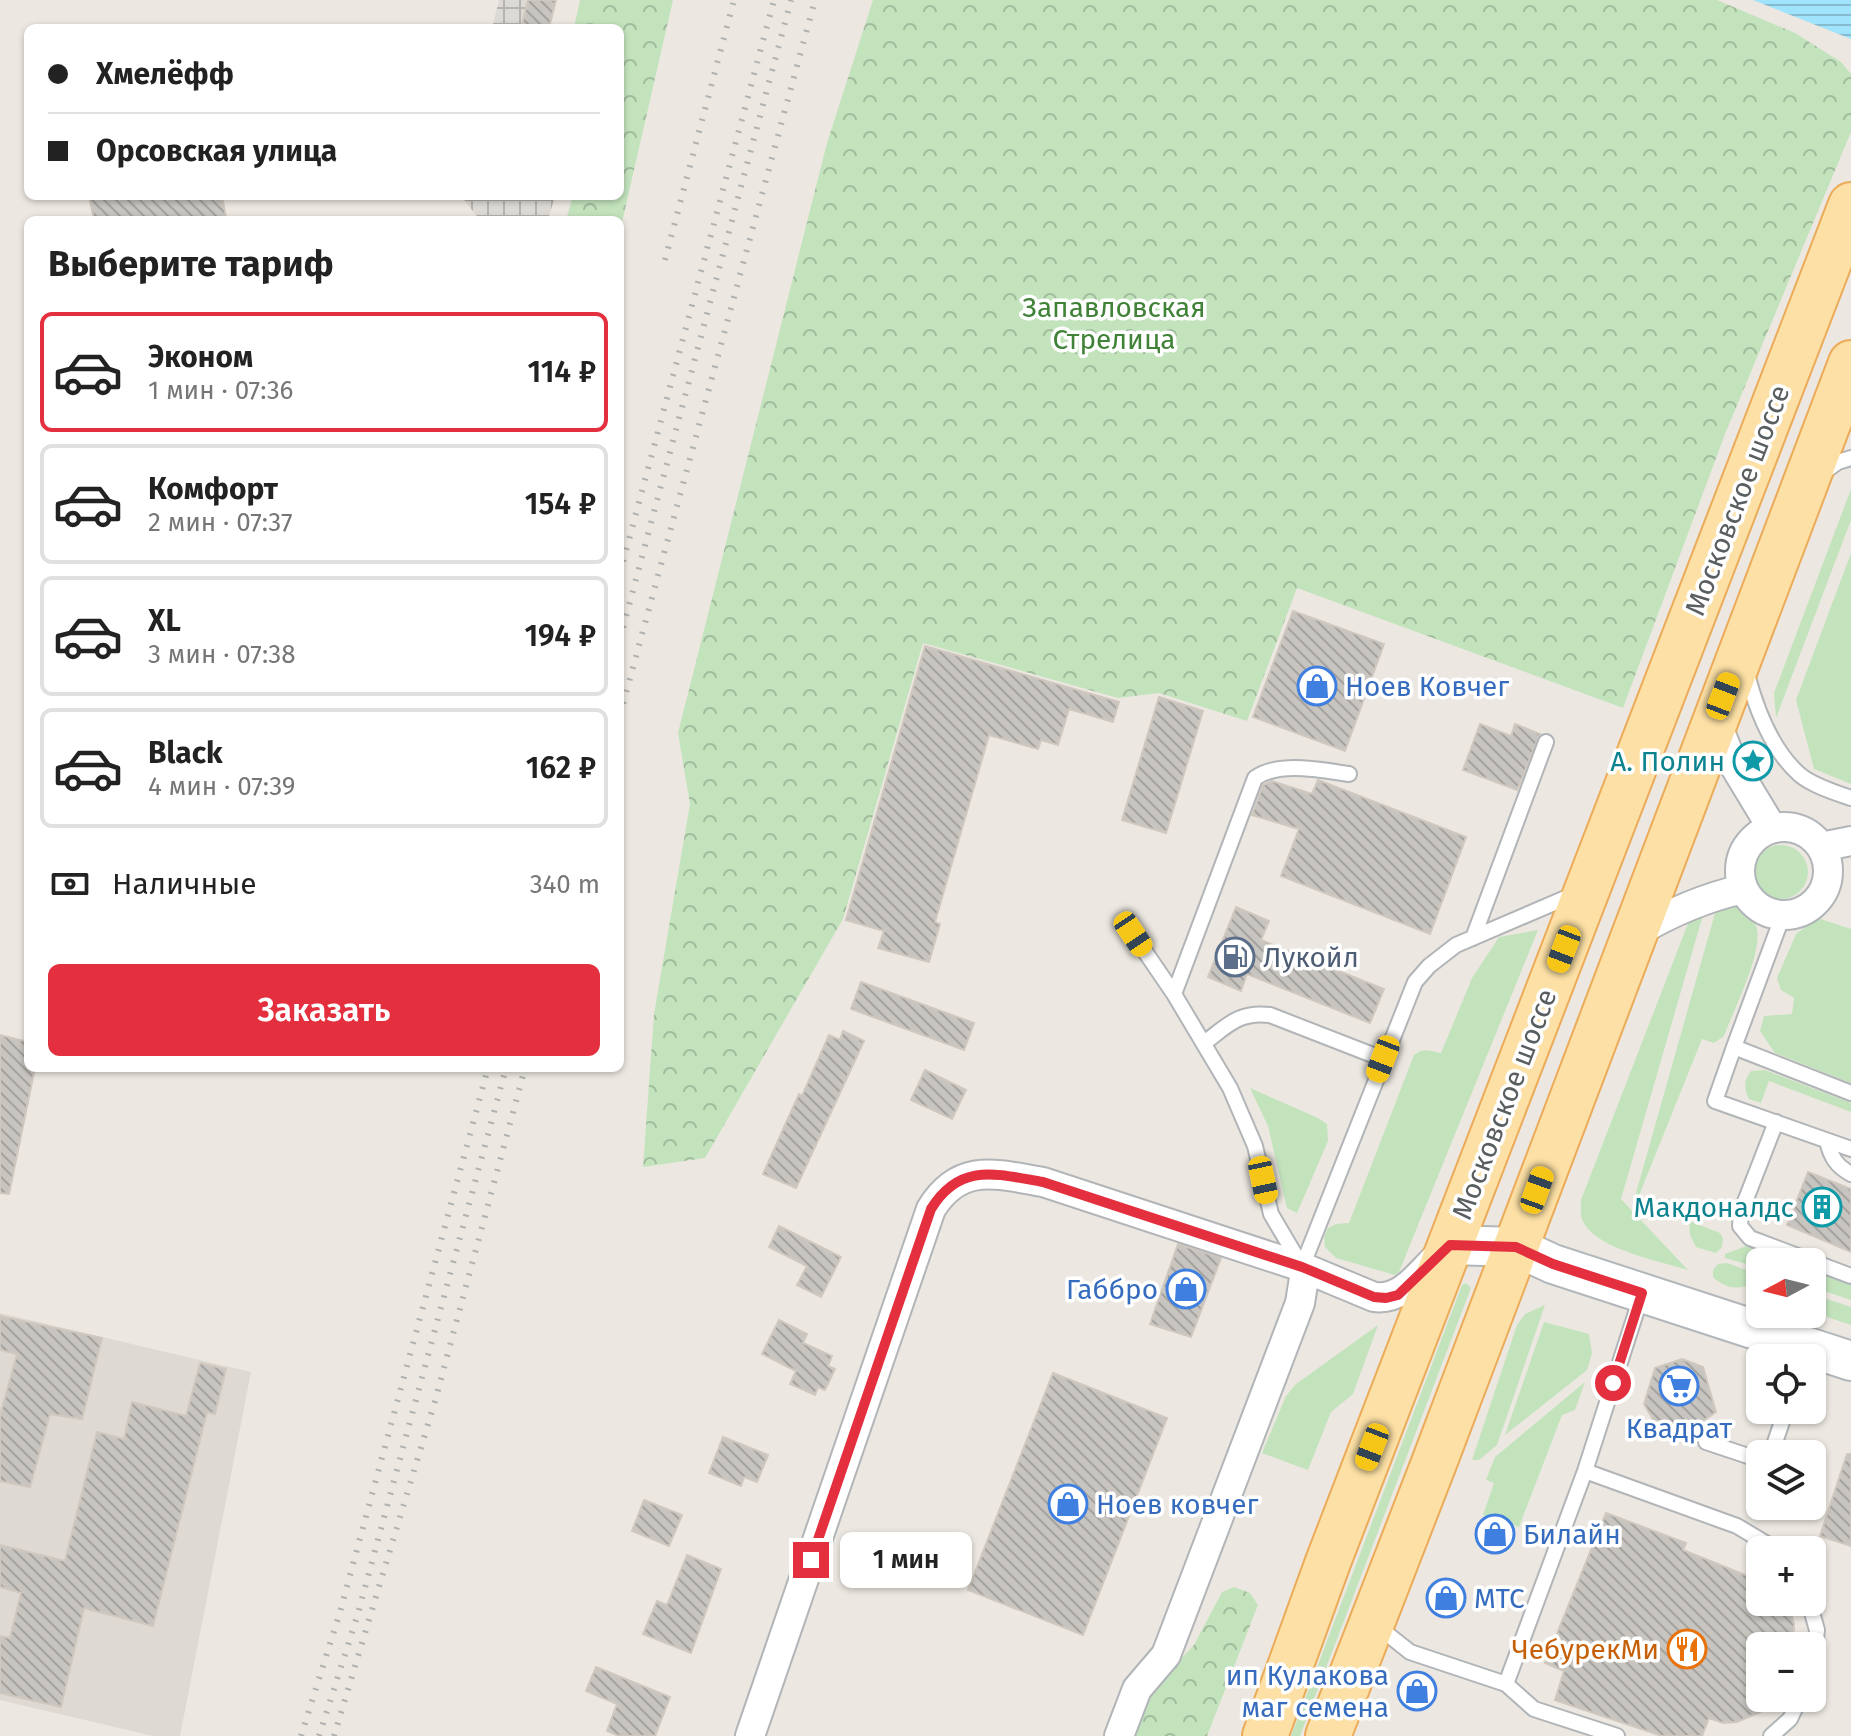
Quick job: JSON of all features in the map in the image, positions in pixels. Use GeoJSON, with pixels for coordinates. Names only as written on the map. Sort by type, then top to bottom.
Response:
{"type":"FeatureCollection","features":[{"type":"Feature","properties":{"kind":"main road","name":"Московское шоссе"},"geometry":{"type":"LineString","coordinates":[[1265,1736],[1328,1562],[1851,205]]}},
{"type":"Feature","properties":{"kind":"main road","name":"Московское шоссе"},"geometry":{"type":"LineString","coordinates":[[1328,1736],[1740,651],[1849,375]]}},
{"type":"Feature","properties":{"kind":"street"},"geometry":{"type":"LineString","coordinates":[[1715,719],[1732,762],[1772,828]]}},
{"type":"Feature","properties":{"kind":"street"},"geometry":{"type":"LineString","coordinates":[[1786,827],[1812,837],[1821,847],[1827,860],[1828,874],[1818,899],[1796,913],[1783,915],[1759,908],[1743,889],[1740,877],[1744,852],[1760,833],[1786,827]]}},
{"type":"Feature","properties":{"kind":"street"},"geometry":{"type":"LineString","coordinates":[[1821,847],[1851,841]]}},
{"type":"Feature","properties":{"kind":"street"},"geometry":{"type":"LineString","coordinates":[[1633,934],[1674,911],[1715,895],[1743,889]]}},
{"type":"Feature","properties":{"kind":"street"},"geometry":{"type":"LineString","coordinates":[[750,1736],[931,1209],[943,1190],[957,1180],[975,1175],[1004,1175],[1043,1182],[1302,1267],[1374,1297],[1398,1295],[1450,1245],[1516,1247],[1553,1264],[1642,1293],[1780,1331],[1851,1361]]}},
{"type":"Feature","properties":{"kind":"street"},"geometry":{"type":"LineString","coordinates":[[1119,1736],[1137,1689],[1166,1655],[1300,1303],[1304,1278],[1302,1267]]}},
{"type":"Feature","properties":{"kind":"lane"},"geometry":{"type":"LineString","coordinates":[[1804,485],[1838,462],[1851,458]]}},
{"type":"Feature","properties":{"kind":"lane"},"geometry":{"type":"LineString","coordinates":[[1740,651],[1753,696],[1781,751],[1800,775],[1851,798]]}},
{"type":"Feature","properties":{"kind":"lane"},"geometry":{"type":"LineString","coordinates":[[1473,938],[1546,742]]}},
{"type":"Feature","properties":{"kind":"lane"},"geometry":{"type":"LineString","coordinates":[[1174,994],[1255,778],[1263,773],[1302,769],[1349,774]]}},
{"type":"Feature","properties":{"kind":"lane"},"geometry":{"type":"LineString","coordinates":[[1302,1267],[1415,982],[1444,953],[1587,890]]}},
{"type":"Feature","properties":{"kind":"lane"},"geometry":{"type":"LineString","coordinates":[[1783,915],[1715,1101],[1851,1149]]}},
{"type":"Feature","properties":{"kind":"lane"},"geometry":{"type":"LineString","coordinates":[[1133,934],[1174,994],[1230,1088],[1252,1136],[1275,1223],[1302,1267]]}},
{"type":"Feature","properties":{"kind":"lane"},"geometry":{"type":"LineString","coordinates":[[1204,1043],[1237,1019],[1252,1013],[1270,1015],[1383,1059]]}},
{"type":"Feature","properties":{"kind":"lane"},"geometry":{"type":"LineString","coordinates":[[1734,1047],[1851,1093]]}},
{"type":"Feature","properties":{"kind":"lane"},"geometry":{"type":"LineString","coordinates":[[1764,1248],[1740,1226],[1741,1212],[1776,1122]]}},
{"type":"Feature","properties":{"kind":"lane"},"geometry":{"type":"LineString","coordinates":[[1827,1141],[1831,1157],[1841,1169],[1851,1174]]}},
{"type":"Feature","properties":{"kind":"lane"},"geometry":{"type":"LineString","coordinates":[[1826,1266],[1848,1273]]}},
{"type":"Feature","properties":{"kind":"lane"},"geometry":{"type":"LineString","coordinates":[[1506,1684],[1585,1471],[1642,1293]]}},
{"type":"Feature","properties":{"kind":"lane"},"geometry":{"type":"LineString","coordinates":[[1706,1442],[1746,1455]]}},
{"type":"Feature","properties":{"kind":"lane"},"geometry":{"type":"LineString","coordinates":[[1585,1471],[1737,1526],[1754,1536]]}},
{"type":"Feature","properties":{"kind":"lane"},"geometry":{"type":"LineString","coordinates":[[1373,1622],[1410,1652],[1506,1684],[1534,1709],[1617,1736]]}},
{"type":"Feature","properties":{"kind":"lane"},"geometry":{"type":"LineString","coordinates":[[1771,1736],[1793,1712]]}},
{"type":"Feature","properties":{"kind":"shaded area"},"geometry":{"type":"Polygon","coordinates":[[[499,0],[556,0],[550,24],[493,24],[499,0]]]}},
{"type":"Feature","properties":{"kind":"shaded area"},"geometry":{"type":"Polygon","coordinates":[[[464,200],[554,200],[549,216],[477,216],[464,200]]]}},
{"type":"Feature","properties":{"kind":"shaded area"},"geometry":{"type":"Polygon","coordinates":[[[0,1313],[251,1372],[180,1736],[153,1736],[0,1700],[0,1313]]]}},
{"type":"Feature","properties":{"kind":"green space"},"geometry":{"type":"Polygon","coordinates":[[[580,0],[673,0],[623,216],[567,216],[572,200],[624,200],[624,24],[575,24],[580,0]]]}},
{"type":"Feature","properties":{"kind":"green space","name":"Запавловская Стрелица"},"geometry":{"type":"Polygon","coordinates":[[[873,0],[1717,0],[1795,33],[1841,62],[1851,74],[1851,132],[1725,434],[1623,708],[1297,588],[1247,721],[1159,693],[1118,698],[923,643],[843,919],[705,1158],[643,1167],[654,1014],[690,804],[678,733],[827,143],[873,0]]]}},
{"type":"Feature","properties":{"kind":"green space"},"geometry":{"type":"Polygon","coordinates":[[[1851,489],[1851,520],[1776,718],[1774,693],[1851,489]]]}},
{"type":"Feature","properties":{"kind":"green space"},"geometry":{"type":"Polygon","coordinates":[[[1851,553],[1851,784],[1814,769],[1796,700],[1851,553]]]}},
{"type":"Feature","properties":{"kind":"green space"},"geometry":{"type":"Polygon","coordinates":[[[1781,845],[1792,847],[1800,853],[1806,861],[1806,883],[1800,891],[1792,897],[1781,899],[1770,897],[1762,891],[1756,883],[1754,872],[1756,861],[1762,853],[1770,847],[1781,845]]]}},
{"type":"Feature","properties":{"kind":"green space"},"geometry":{"type":"Polygon","coordinates":[[[1727,902],[1744,911],[1756,926],[1758,936],[1752,964],[1724,1036],[1714,1043],[1702,1039],[1638,1198],[1636,1193],[1717,906],[1727,902]]]}},
{"type":"Feature","properties":{"kind":"green space"},"geometry":{"type":"Polygon","coordinates":[[[1705,908],[1621,1199],[1688,1270],[1629,1252],[1599,1238],[1582,1219],[1581,1200],[1687,926],[1696,913],[1705,908]]]}},
{"type":"Feature","properties":{"kind":"green space"},"geometry":{"type":"Polygon","coordinates":[[[1817,918],[1851,929],[1851,1083],[1775,1053],[1760,1031],[1764,1016],[1792,1014],[1794,998],[1781,990],[1777,978],[1796,934],[1817,918]]]}},
{"type":"Feature","properties":{"kind":"green space"},"geometry":{"type":"Polygon","coordinates":[[[1538,930],[1399,1272],[1395,1275],[1336,1258],[1325,1247],[1324,1237],[1328,1228],[1349,1223],[1414,1055],[1424,1050],[1441,1053],[1472,978],[1499,937],[1538,930]]]}},
{"type":"Feature","properties":{"kind":"green space"},"geometry":{"type":"Polygon","coordinates":[[[1765,1070],[1851,1103],[1851,1112],[1769,1081],[1761,1103],[1749,1099],[1745,1085],[1748,1075],[1751,1071],[1765,1070]]]}},
{"type":"Feature","properties":{"kind":"green space"},"geometry":{"type":"Polygon","coordinates":[[[1250,1088],[1327,1124],[1328,1141],[1297,1213],[1287,1208],[1268,1126],[1250,1088]]]}},
{"type":"Feature","properties":{"kind":"green space"},"geometry":{"type":"Polygon","coordinates":[[[1689,1221],[1720,1233],[1722,1247],[1716,1253],[1696,1247],[1690,1235],[1689,1221]]]}},
{"type":"Feature","properties":{"kind":"green space"},"geometry":{"type":"Polygon","coordinates":[[[1749,1245],[1757,1248],[1746,1248],[1746,1264],[1725,1258],[1725,1254],[1749,1245]]]}},
{"type":"Feature","properties":{"kind":"green space"},"geometry":{"type":"Polygon","coordinates":[[[1727,1263],[1746,1270],[1746,1286],[1728,1286],[1718,1281],[1713,1277],[1713,1270],[1718,1264],[1727,1263]]]}},
{"type":"Feature","properties":{"kind":"green space"},"geometry":{"type":"Polygon","coordinates":[[[1826,1272],[1851,1282],[1851,1300],[1826,1292],[1826,1272]]]}},
{"type":"Feature","properties":{"kind":"green space"},"geometry":{"type":"Polygon","coordinates":[[[1466,1283],[1471,1288],[1300,1736],[1291,1736],[1462,1285],[1466,1283]]]}},
{"type":"Feature","properties":{"kind":"green space"},"geometry":{"type":"Polygon","coordinates":[[[1826,1299],[1851,1307],[1851,1325],[1826,1317],[1826,1299]]]}},
{"type":"Feature","properties":{"kind":"green space"},"geometry":{"type":"Polygon","coordinates":[[[1545,1305],[1497,1445],[1479,1460],[1472,1460],[1517,1325],[1525,1314],[1545,1305]]]}},
{"type":"Feature","properties":{"kind":"green space"},"geometry":{"type":"Polygon","coordinates":[[[1544,1322],[1589,1334],[1592,1353],[1587,1370],[1505,1435],[1544,1322]]]}},
{"type":"Feature","properties":{"kind":"green space"},"geometry":{"type":"Polygon","coordinates":[[[1378,1325],[1353,1394],[1331,1412],[1308,1470],[1262,1453],[1286,1396],[1296,1384],[1378,1325]]]}},
{"type":"Feature","properties":{"kind":"green space"},"geometry":{"type":"Polygon","coordinates":[[[1585,1382],[1575,1410],[1562,1415],[1519,1527],[1483,1515],[1494,1483],[1486,1480],[1495,1457],[1585,1382]]]}},
{"type":"Feature","properties":{"kind":"green space"},"geometry":{"type":"Polygon","coordinates":[[[1234,1587],[1250,1593],[1258,1605],[1207,1736],[1127,1736],[1140,1702],[1194,1645],[1222,1592],[1234,1587]]]}},
{"type":"Feature","properties":{"kind":"water"},"geometry":{"type":"Polygon","coordinates":[[[1753,0],[1851,0],[1851,39],[1753,0]]]}},
{"type":"Feature","properties":{"kind":"building"},"geometry":{"type":"Polygon","coordinates":[[[528,0],[556,0],[550,24],[522,24],[528,0]]]}},
{"type":"Feature","properties":{"kind":"building"},"geometry":{"type":"Polygon","coordinates":[[[90,200],[223,200],[226,216],[93,216],[90,200]]]}},
{"type":"Feature","properties":{"kind":"building","name":"Ноев Ковчег"},"geometry":{"type":"Polygon","coordinates":[[[1293,611],[1384,644],[1345,751],[1253,717],[1293,611]]]}},
{"type":"Feature","properties":{"kind":"building"},"geometry":{"type":"Polygon","coordinates":[[[925,646],[1119,702],[1113,722],[1069,709],[1058,745],[1041,740],[1038,749],[989,735],[935,922],[940,924],[929,962],[878,948],[884,931],[846,920],[925,646]]]}},
{"type":"Feature","properties":{"kind":"building"},"geometry":{"type":"Polygon","coordinates":[[[1159,697],[1203,711],[1166,833],[1122,820],[1159,697]]]}},
{"type":"Feature","properties":{"kind":"building"},"geometry":{"type":"Polygon","coordinates":[[[1480,724],[1511,736],[1515,724],[1540,734],[1517,790],[1463,770],[1480,724]]]}},
{"type":"Feature","properties":{"kind":"building"},"geometry":{"type":"Polygon","coordinates":[[[1318,780],[1466,837],[1430,934],[1281,876],[1299,829],[1252,815],[1263,785],[1272,781],[1312,794],[1318,780]]]}},
{"type":"Feature","properties":{"kind":"building"},"geometry":{"type":"Polygon","coordinates":[[[1236,907],[1269,921],[1261,940],[1384,989],[1370,1023],[1247,974],[1241,991],[1208,977],[1236,907]]]}},
{"type":"Feature","properties":{"kind":"building"},"geometry":{"type":"Polygon","coordinates":[[[861,982],[974,1023],[964,1050],[851,1009],[861,982]]]}},
{"type":"Feature","properties":{"kind":"building"},"geometry":{"type":"Polygon","coordinates":[[[843,1031],[864,1041],[796,1188],[763,1174],[829,1035],[840,1040],[843,1031]]]}},
{"type":"Feature","properties":{"kind":"building"},"geometry":{"type":"Polygon","coordinates":[[[0,1035],[24,1041],[24,1072],[34,1072],[9,1194],[0,1193],[0,1035]]]}},
{"type":"Feature","properties":{"kind":"building"},"geometry":{"type":"Polygon","coordinates":[[[925,1070],[966,1090],[952,1119],[911,1100],[925,1070]]]}},
{"type":"Feature","properties":{"kind":"building","name":"Макдоналдс"},"geometry":{"type":"Polygon","coordinates":[[[1808,1172],[1851,1189],[1851,1252],[1787,1225],[1808,1172]]]}},
{"type":"Feature","properties":{"kind":"building"},"geometry":{"type":"Polygon","coordinates":[[[779,1226],[841,1257],[821,1297],[797,1285],[807,1266],[769,1247],[779,1226]]]}},
{"type":"Feature","properties":{"kind":"building","name":"Габбро"},"geometry":{"type":"Polygon","coordinates":[[[1178,1244],[1221,1258],[1191,1337],[1150,1324],[1178,1244]]]}},
{"type":"Feature","properties":{"kind":"building"},"geometry":{"type":"Polygon","coordinates":[[[0,1316],[102,1338],[82,1419],[50,1414],[30,1487],[0,1481],[0,1416],[17,1354],[0,1350],[0,1316]]]}},
{"type":"Feature","properties":{"kind":"building"},"geometry":{"type":"Polygon","coordinates":[[[779,1320],[807,1334],[803,1343],[832,1356],[828,1366],[835,1369],[825,1390],[818,1387],[815,1395],[790,1384],[796,1371],[762,1354],[779,1320]]]}},
{"type":"Feature","properties":{"kind":"building","name":"Квадрат"},"geometry":{"type":"Polygon","coordinates":[[[1682,1359],[1703,1367],[1716,1412],[1680,1437],[1659,1430],[1644,1404],[1655,1368],[1682,1359]]]}},
{"type":"Feature","properties":{"kind":"building"},"geometry":{"type":"Polygon","coordinates":[[[200,1363],[226,1369],[215,1414],[207,1412],[153,1626],[84,1608],[61,1707],[0,1693],[0,1636],[10,1638],[21,1593],[0,1587],[0,1545],[65,1561],[97,1432],[124,1439],[132,1402],[186,1416],[200,1363]]]}},
{"type":"Feature","properties":{"kind":"building","name":"Ноев ковчег"},"geometry":{"type":"Polygon","coordinates":[[[1053,1373],[1167,1418],[1083,1635],[968,1590],[1053,1373]]]}},
{"type":"Feature","properties":{"kind":"building"},"geometry":{"type":"Polygon","coordinates":[[[723,1437],[768,1455],[757,1482],[744,1477],[741,1486],[709,1473],[723,1437]]]}},
{"type":"Feature","properties":{"kind":"building"},"geometry":{"type":"Polygon","coordinates":[[[1847,1454],[1851,1454],[1851,1546],[1820,1536],[1847,1454]]]}},
{"type":"Feature","properties":{"kind":"building"},"geometry":{"type":"Polygon","coordinates":[[[644,1500],[682,1515],[669,1546],[632,1531],[644,1500]]]}},
{"type":"Feature","properties":{"kind":"building"},"geometry":{"type":"Polygon","coordinates":[[[1606,1513],[1686,1543],[1683,1550],[1746,1575],[1746,1616],[1792,1616],[1794,1624],[1794,1632],[1746,1632],[1746,1712],[1760,1712],[1737,1722],[1723,1723],[1709,1718],[1702,1736],[1662,1736],[1555,1700],[1564,1671],[1545,1663],[1606,1513]]]}},
{"type":"Feature","properties":{"kind":"building"},"geometry":{"type":"Polygon","coordinates":[[[687,1555],[721,1569],[691,1653],[643,1634],[657,1601],[667,1605],[687,1555]]]}},
{"type":"Feature","properties":{"kind":"building"},"geometry":{"type":"Polygon","coordinates":[[[596,1667],[670,1697],[655,1736],[619,1736],[607,1731],[617,1704],[586,1691],[596,1667]]]}},
{"type":"Feature","properties":{"kind":"railway"},"geometry":{"type":"LineString","coordinates":[[665,260],[734,0]]}},
{"type":"Feature","properties":{"kind":"railway"},"geometry":{"type":"LineString","coordinates":[[624,558],[774,0]]}},
{"type":"Feature","properties":{"kind":"railway"},"geometry":{"type":"LineString","coordinates":[[624,624],[791,0]]}},
{"type":"Feature","properties":{"kind":"railway"},"geometry":{"type":"LineString","coordinates":[[624,700],[815,0]]}},
{"type":"Feature","properties":{"kind":"railway"},"geometry":{"type":"LineString","coordinates":[[301,1736],[340,1612],[487,1072]]}},
{"type":"Feature","properties":{"kind":"railway"},"geometry":{"type":"LineString","coordinates":[[319,1736],[357,1617],[505,1072]]}},
{"type":"Feature","properties":{"kind":"railway"},"geometry":{"type":"LineString","coordinates":[[334,1736],[435,1401],[524,1072]]}},
{"type":"Feature","properties":{"kind":"place","name":"Ноев Ковчег"},"geometry":{"type":"Point","coordinates":[1317,686]}},
{"type":"Feature","properties":{"kind":"place","name":"А. Полин"},"geometry":{"type":"Point","coordinates":[1753,761]}},
{"type":"Feature","properties":{"kind":"place","name":"Лукойл"},"geometry":{"type":"Point","coordinates":[1235,957]}},
{"type":"Feature","properties":{"kind":"place","name":"Макдоналдс"},"geometry":{"type":"Point","coordinates":[1822,1207]}},
{"type":"Feature","properties":{"kind":"place","name":"Габбро"},"geometry":{"type":"Point","coordinates":[1186,1289]}},
{"type":"Feature","properties":{"kind":"place","name":"Квадрат"},"geometry":{"type":"Point","coordinates":[1679,1386]}},
{"type":"Feature","properties":{"kind":"place","name":"Ноев ковчег"},"geometry":{"type":"Point","coordinates":[1068,1504]}},
{"type":"Feature","properties":{"kind":"place","name":"Билайн"},"geometry":{"type":"Point","coordinates":[1495,1534]}},
{"type":"Feature","properties":{"kind":"place","name":"МТС"},"geometry":{"type":"Point","coordinates":[1446,1598]}},
{"type":"Feature","properties":{"kind":"place","name":"ЧебурекМи"},"geometry":{"type":"Point","coordinates":[1687,1649]}},
{"type":"Feature","properties":{"kind":"place","name":"ип Кулакова маг семена"},"geometry":{"type":"Point","coordinates":[1417,1691]}},
{"type":"Feature","properties":{"kind":"route"},"geometry":{"type":"LineString","coordinates":[[811,1560],[931,1209],[943,1190],[957,1180],[975,1175],[1004,1175],[1043,1182],[1302,1267],[1374,1297],[1398,1295],[1450,1245],[1516,1247],[1553,1264],[1642,1293],[1613,1383]]}}]}
